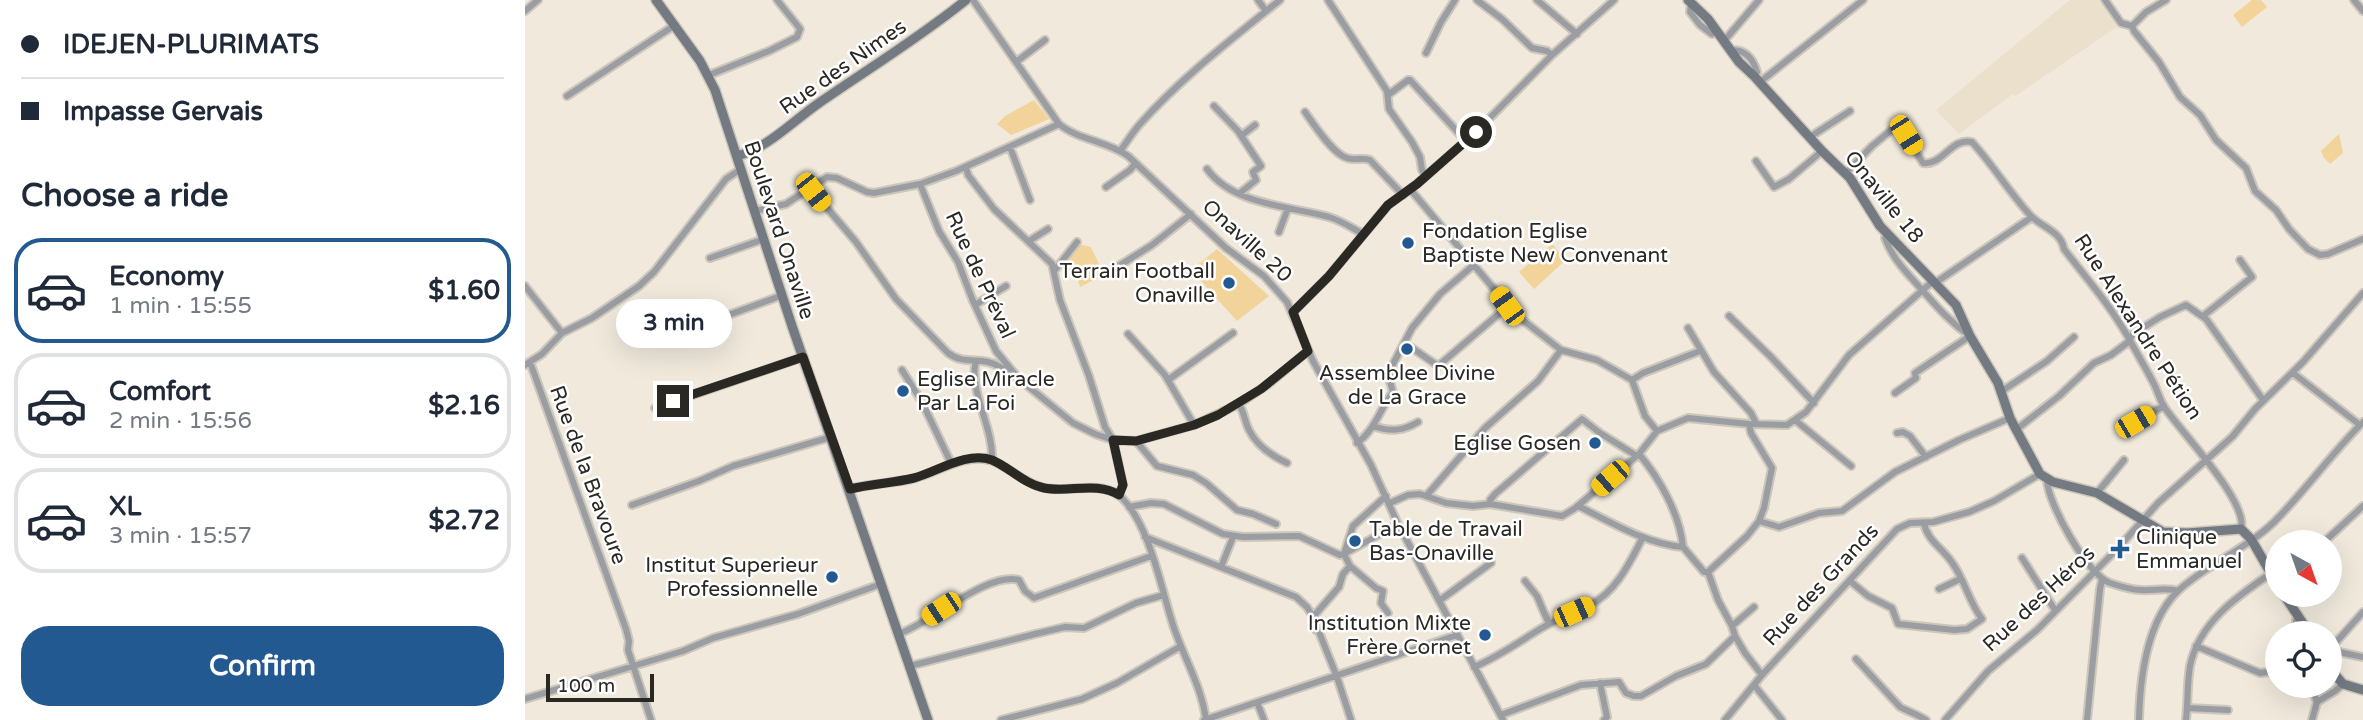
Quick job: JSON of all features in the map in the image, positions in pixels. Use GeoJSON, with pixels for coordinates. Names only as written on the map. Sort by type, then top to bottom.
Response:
{"type":"FeatureCollection","features":[{"type":"Feature","properties":{"kind":"street"},"geometry":{"type":"LineString","coordinates":[[525,11],[537,0]]}},
{"type":"Feature","properties":{"kind":"street","name":"Boulevard Onaville"},"geometry":{"type":"LineString","coordinates":[[656,0],[709,75],[928,720]]}},
{"type":"Feature","properties":{"kind":"street"},"geometry":{"type":"LineString","coordinates":[[709,75],[797,37],[800,29],[778,0]]}},
{"type":"Feature","properties":{"kind":"street","name":"Rue des Nimes"},"geometry":{"type":"LineString","coordinates":[[737,156],[746,154],[774,137],[966,0]]}},
{"type":"Feature","properties":{"kind":"street","name":"Onaville 20"},"geometry":{"type":"LineString","coordinates":[[972,0],[1059,124],[1120,151],[1226,248],[1264,276],[1287,302],[1308,351],[1502,718]]}},
{"type":"Feature","properties":{"kind":"street"},"geometry":{"type":"LineString","coordinates":[[1258,0],[1266,11]]}},
{"type":"Feature","properties":{"kind":"street"},"geometry":{"type":"LineString","coordinates":[[1120,151],[1140,124],[1175,90],[1280,0]]}},
{"type":"Feature","properties":{"kind":"street"},"geometry":{"type":"LineString","coordinates":[[1328,0],[1388,95],[1389,109],[1412,142],[1426,176]]}},
{"type":"Feature","properties":{"kind":"street"},"geometry":{"type":"LineString","coordinates":[[1426,53],[1455,0]]}},
{"type":"Feature","properties":{"kind":"street"},"geometry":{"type":"LineString","coordinates":[[1477,0],[1502,19],[1532,48],[1547,51],[1552,55]]}},
{"type":"Feature","properties":{"kind":"street"},"geometry":{"type":"LineString","coordinates":[[1537,0],[1577,34]]}},
{"type":"Feature","properties":{"kind":"street"},"geometry":{"type":"LineString","coordinates":[[1293,312],[1329,276],[1388,205],[1426,176],[1508,102],[1552,55],[1614,0]]}},
{"type":"Feature","properties":{"kind":"street"},"geometry":{"type":"LineString","coordinates":[[1724,41],[1759,0]]}},
{"type":"Feature","properties":{"kind":"street"},"geometry":{"type":"LineString","coordinates":[[1757,79],[1863,0]]}},
{"type":"Feature","properties":{"kind":"street"},"geometry":{"type":"LineString","coordinates":[[2105,0],[2121,23],[2133,26]]}},
{"type":"Feature","properties":{"kind":"street"},"geometry":{"type":"LineString","coordinates":[[2133,26],[2146,12],[2166,0]]}},
{"type":"Feature","properties":{"kind":"street"},"geometry":{"type":"LineString","coordinates":[[2354,0],[2363,11]]}},
{"type":"Feature","properties":{"kind":"street"},"geometry":{"type":"LineString","coordinates":[[1690,1],[1690,12],[1700,25],[1712,34]]}},
{"type":"Feature","properties":{"kind":"street","name":"Onaville 18"},"geometry":{"type":"LineString","coordinates":[[1690,1],[1708,19],[1739,62],[1846,173],[1872,216],[1887,234],[1956,305],[1970,337],[2002,391],[2010,418],[2043,477],[2066,529],[2102,580]]}},
{"type":"Feature","properties":{"kind":"street"},"geometry":{"type":"LineString","coordinates":[[567,96],[675,25]]}},
{"type":"Feature","properties":{"kind":"street"},"geometry":{"type":"LineString","coordinates":[[2133,26],[2180,97],[2200,116],[2216,139],[2246,168],[2255,191],[2276,210],[2308,249],[2320,255],[2328,254],[2363,239]]}},
{"type":"Feature","properties":{"kind":"street"},"geometry":{"type":"LineString","coordinates":[[1016,62],[1045,40]]}},
{"type":"Feature","properties":{"kind":"street"},"geometry":{"type":"LineString","coordinates":[[1388,95],[1408,79],[1465,140]]}},
{"type":"Feature","properties":{"kind":"street"},"geometry":{"type":"LineString","coordinates":[[1214,106],[1241,136],[1261,166],[1253,172],[1256,180],[1240,193]]}},
{"type":"Feature","properties":{"kind":"street"},"geometry":{"type":"LineString","coordinates":[[1810,137],[1850,111]]}},
{"type":"Feature","properties":{"kind":"street"},"geometry":{"type":"LineString","coordinates":[[1305,112],[1332,146],[1344,156],[1370,160],[1403,195]]}},
{"type":"Feature","properties":{"kind":"street"},"geometry":{"type":"LineString","coordinates":[[755,211],[786,204],[827,177],[833,177],[867,192],[920,184],[966,167],[1059,124]]}},
{"type":"Feature","properties":{"kind":"street"},"geometry":{"type":"LineString","coordinates":[[1241,136],[1255,125]]}},
{"type":"Feature","properties":{"kind":"street","name":"Rue Alexandre Pétion"},"geometry":{"type":"LineString","coordinates":[[1846,173],[1895,127],[1903,131],[1926,164],[1933,163],[1955,145],[1967,140],[1972,142],[2032,217],[2048,227],[2064,245],[2064,249],[2097,290],[2129,338],[2164,406],[2207,459],[2240,514],[2241,529],[2251,540],[2265,565]]}},
{"type":"Feature","properties":{"kind":"street"},"geometry":{"type":"LineString","coordinates":[[1010,147],[1030,200]]}},
{"type":"Feature","properties":{"kind":"street"},"geometry":{"type":"LineString","coordinates":[[1756,161],[1774,187],[1789,179],[1822,151]]}},
{"type":"Feature","properties":{"kind":"street"},"geometry":{"type":"LineString","coordinates":[[1106,187],[1135,164]]}},
{"type":"Feature","properties":{"kind":"street"},"geometry":{"type":"LineString","coordinates":[[966,167],[968,174],[993,209],[1029,241],[1055,270],[1060,300],[1105,427],[1113,440],[1123,485],[1119,495]]}},
{"type":"Feature","properties":{"kind":"street"},"geometry":{"type":"LineString","coordinates":[[527,363],[542,354],[562,333],[592,318],[639,286],[654,272],[726,179],[741,169]]}},
{"type":"Feature","properties":{"kind":"street"},"geometry":{"type":"LineString","coordinates":[[1207,169],[1218,183],[1252,199],[1338,220],[1363,234]]}},
{"type":"Feature","properties":{"kind":"street","name":"Rue de Préval"},"geometry":{"type":"LineString","coordinates":[[920,184],[998,354],[1019,379],[1073,423],[1095,434],[1113,440],[1136,441],[1194,425],[1239,404],[1308,351]]}},
{"type":"Feature","properties":{"kind":"street"},"geometry":{"type":"LineString","coordinates":[[810,188],[856,242],[900,304],[953,357],[990,363],[1019,379]]}},
{"type":"Feature","properties":{"kind":"street"},"geometry":{"type":"LineString","coordinates":[[1410,189],[1475,264],[1507,306],[1561,350],[1597,360],[1632,380],[1645,416],[1657,431]]}},
{"type":"Feature","properties":{"kind":"street"},"geometry":{"type":"LineString","coordinates":[[1279,232],[1288,208]]}},
{"type":"Feature","properties":{"kind":"street"},"geometry":{"type":"LineString","coordinates":[[1117,267],[1191,214]]}},
{"type":"Feature","properties":{"kind":"street"},"geometry":{"type":"LineString","coordinates":[[1388,613],[1381,603],[1383,591],[1350,566],[1344,554],[1353,526],[1388,500],[1408,495],[1427,495],[1446,503],[1473,506],[1490,504],[1562,516],[1578,506],[1638,455],[1657,431],[1688,418],[1780,426],[1795,419],[1814,403],[1849,355],[1923,290],[2032,217]]}},
{"type":"Feature","properties":{"kind":"street"},"geometry":{"type":"LineString","coordinates":[[1029,241],[1048,229]]}},
{"type":"Feature","properties":{"kind":"street"},"geometry":{"type":"LineString","coordinates":[[1887,234],[1885,238],[1888,246],[1900,266],[1952,324],[1970,337],[1915,373],[1916,378],[1895,393]]}},
{"type":"Feature","properties":{"kind":"street"},"geometry":{"type":"LineString","coordinates":[[710,258],[764,239]]}},
{"type":"Feature","properties":{"kind":"street"},"geometry":{"type":"LineString","coordinates":[[1055,270],[1077,242]]}},
{"type":"Feature","properties":{"kind":"street"},"geometry":{"type":"LineString","coordinates":[[2203,316],[2252,277],[2240,260]]}},
{"type":"Feature","properties":{"kind":"street"},"geometry":{"type":"LineString","coordinates":[[1357,443],[1373,426],[1385,401],[1393,392],[1389,378],[1391,368],[1412,328],[1440,295],[1475,264]]}},
{"type":"Feature","properties":{"kind":"street"},"geometry":{"type":"LineString","coordinates":[[525,286],[562,333]]}},
{"type":"Feature","properties":{"kind":"street"},"geometry":{"type":"LineString","coordinates":[[975,305],[1006,286]]}},
{"type":"Feature","properties":{"kind":"street","name":"Rue des Héros"},"geometry":{"type":"LineString","coordinates":[[1945,720],[1989,671],[2037,630],[2180,482],[2232,437],[2363,293]]}},
{"type":"Feature","properties":{"kind":"street"},"geometry":{"type":"LineString","coordinates":[[646,341],[783,295]]}},
{"type":"Feature","properties":{"kind":"street"},"geometry":{"type":"LineString","coordinates":[[2017,429],[2059,396],[2094,363],[2127,343],[2142,327],[2186,305],[2203,316],[2263,400]]}},
{"type":"Feature","properties":{"kind":"street"},"geometry":{"type":"LineString","coordinates":[[1405,343],[1438,366],[1507,306]]}},
{"type":"Feature","properties":{"kind":"street"},"geometry":{"type":"LineString","coordinates":[[1729,316],[1814,403]]}},
{"type":"Feature","properties":{"kind":"street"},"geometry":{"type":"LineString","coordinates":[[1688,328],[1714,373],[1751,412],[1751,433],[1772,468],[1759,521],[1747,536],[1708,572]]}},
{"type":"Feature","properties":{"kind":"street"},"geometry":{"type":"LineString","coordinates":[[1168,380],[1233,333]]}},
{"type":"Feature","properties":{"kind":"street"},"geometry":{"type":"LineString","coordinates":[[1128,334],[1160,368],[1194,425]]}},
{"type":"Feature","properties":{"kind":"street"},"geometry":{"type":"LineString","coordinates":[[2002,391],[2039,367],[2074,337]]}},
{"type":"Feature","properties":{"kind":"street"},"geometry":{"type":"LineString","coordinates":[[1427,495],[1490,423],[1538,381],[1561,350]]}},
{"type":"Feature","properties":{"kind":"street"},"geometry":{"type":"LineString","coordinates":[[1632,380],[1643,373],[1700,351]]}},
{"type":"Feature","properties":{"kind":"street"},"geometry":{"type":"LineString","coordinates":[[990,363],[998,354]]}},
{"type":"Feature","properties":{"kind":"street"},"geometry":{"type":"LineString","coordinates":[[655,408],[803,357]]}},
{"type":"Feature","properties":{"kind":"street"},"geometry":{"type":"LineString","coordinates":[[975,362],[974,381],[991,444],[992,460]]}},
{"type":"Feature","properties":{"kind":"street","name":"Rue de la Bravoure"},"geometry":{"type":"LineString","coordinates":[[527,363],[621,617],[629,641],[628,650],[651,720]]}},
{"type":"Feature","properties":{"kind":"street"},"geometry":{"type":"LineString","coordinates":[[902,370],[922,402],[951,463]]}},
{"type":"Feature","properties":{"kind":"street"},"geometry":{"type":"LineString","coordinates":[[2139,720],[2143,667],[2151,637],[2178,591],[2274,522],[2361,424],[2293,373]]}},
{"type":"Feature","properties":{"kind":"street"},"geometry":{"type":"LineString","coordinates":[[1239,404],[1255,440],[1271,455],[1287,463]]}},
{"type":"Feature","properties":{"kind":"street"},"geometry":{"type":"LineString","coordinates":[[2135,422],[2164,406]]}},
{"type":"Feature","properties":{"kind":"street"},"geometry":{"type":"LineString","coordinates":[[1759,521],[1779,527],[1819,513],[1842,511],[1895,472],[2010,418]]}},
{"type":"Feature","properties":{"kind":"street"},"geometry":{"type":"LineString","coordinates":[[1490,504],[1495,494],[1582,419],[1638,455],[1650,468],[1674,513],[1683,547],[1704,572],[1708,572]]}},
{"type":"Feature","properties":{"kind":"street"},"geometry":{"type":"LineString","coordinates":[[1795,419],[1851,466]]}},
{"type":"Feature","properties":{"kind":"street"},"geometry":{"type":"LineString","coordinates":[[1373,426],[1385,430],[1400,430],[1419,422]]}},
{"type":"Feature","properties":{"kind":"street"},"geometry":{"type":"LineString","coordinates":[[1897,433],[1903,432],[1910,436],[1926,457]]}},
{"type":"Feature","properties":{"kind":"street"},"geometry":{"type":"LineString","coordinates":[[632,505],[733,466],[831,437]]}},
{"type":"Feature","properties":{"kind":"street"},"geometry":{"type":"LineString","coordinates":[[1136,441],[1157,466],[1193,475],[1237,510],[1276,524]]}},
{"type":"Feature","properties":{"kind":"street"},"geometry":{"type":"LineString","coordinates":[[850,489],[911,479],[965,460],[992,460],[1044,488],[1106,489],[1119,495],[1145,537],[1189,664],[1205,720],[1457,635]]}},
{"type":"Feature","properties":{"kind":"street"},"geometry":{"type":"LineString","coordinates":[[2097,493],[2124,460]]}},
{"type":"Feature","properties":{"kind":"street"},"geometry":{"type":"LineString","coordinates":[[2043,477],[2097,493],[2150,526],[2170,534],[2241,529]]}},
{"type":"Feature","properties":{"kind":"street","name":"Rue des Grands"},"geometry":{"type":"LineString","coordinates":[[1725,720],[1762,675],[1898,529],[1910,523],[1924,523],[1962,514],[2043,477]]}},
{"type":"Feature","properties":{"kind":"street"},"geometry":{"type":"LineString","coordinates":[[1129,508],[1151,503],[1164,504],[1213,530],[1233,537],[1299,536],[1333,553],[1344,554],[1398,524]]}},
{"type":"Feature","properties":{"kind":"street"},"geometry":{"type":"LineString","coordinates":[[1578,506],[1643,537],[1683,547]]}},
{"type":"Feature","properties":{"kind":"street"},"geometry":{"type":"LineString","coordinates":[[2337,530],[2363,506]]}},
{"type":"Feature","properties":{"kind":"street"},"geometry":{"type":"LineString","coordinates":[[1850,581],[1868,596],[1892,608],[1898,624],[1954,630],[1967,629],[1982,620],[1954,565],[1926,533],[1924,523]]}},
{"type":"Feature","properties":{"kind":"street"},"geometry":{"type":"LineString","coordinates":[[1145,537],[1296,597],[1313,617],[1351,720]]}},
{"type":"Feature","properties":{"kind":"street"},"geometry":{"type":"LineString","coordinates":[[1221,567],[1233,537]]}},
{"type":"Feature","properties":{"kind":"street"},"geometry":{"type":"LineString","coordinates":[[1474,667],[1605,595],[1624,573],[1643,537]]}},
{"type":"Feature","properties":{"kind":"street"},"geometry":{"type":"LineString","coordinates":[[898,634],[909,631],[950,604],[997,582],[1019,580],[1025,591],[1034,598],[1151,556]]}},
{"type":"Feature","properties":{"kind":"street"},"geometry":{"type":"LineString","coordinates":[[2022,558],[2056,610]]}},
{"type":"Feature","properties":{"kind":"street"},"geometry":{"type":"LineString","coordinates":[[1439,601],[1491,562]]}},
{"type":"Feature","properties":{"kind":"street"},"geometry":{"type":"LineString","coordinates":[[1313,617],[1339,587],[1343,574],[1350,566]]}},
{"type":"Feature","properties":{"kind":"street"},"geometry":{"type":"LineString","coordinates":[[1708,572],[1735,636],[1762,675]]}},
{"type":"Feature","properties":{"kind":"street"},"geometry":{"type":"LineString","coordinates":[[2186,720],[2189,674],[2196,646],[2205,630],[2227,606],[2265,578]]}},
{"type":"Feature","properties":{"kind":"street"},"geometry":{"type":"LineString","coordinates":[[1939,589],[1960,579]]}},
{"type":"Feature","properties":{"kind":"street"},"geometry":{"type":"LineString","coordinates":[[2087,720],[2102,580],[2135,589],[2178,591]]}},
{"type":"Feature","properties":{"kind":"street"},"geometry":{"type":"LineString","coordinates":[[1525,581],[1537,596],[1549,624]]}},
{"type":"Feature","properties":{"kind":"street"},"geometry":{"type":"LineString","coordinates":[[525,699],[690,649],[713,638],[798,614],[881,584]]}},
{"type":"Feature","properties":{"kind":"street"},"geometry":{"type":"LineString","coordinates":[[910,666],[1065,627],[1084,628],[1136,603],[1164,595]]}},
{"type":"Feature","properties":{"kind":"street"},"geometry":{"type":"LineString","coordinates":[[1732,626],[1754,607]]}},
{"type":"Feature","properties":{"kind":"street"},"geometry":{"type":"LineString","coordinates":[[2292,607],[2302,621]]}},
{"type":"Feature","properties":{"kind":"street"},"geometry":{"type":"LineString","coordinates":[[2342,635],[2363,612]]}},
{"type":"Feature","properties":{"kind":"street"},"geometry":{"type":"LineString","coordinates":[[2296,621],[2299,617]]}},
{"type":"Feature","properties":{"kind":"street"},"geometry":{"type":"LineString","coordinates":[[1317,630],[1336,623]]}},
{"type":"Feature","properties":{"kind":"street"},"geometry":{"type":"LineString","coordinates":[[1502,718],[1581,685],[1619,682],[1626,693],[1640,695],[1712,659],[1735,636]]}},
{"type":"Feature","properties":{"kind":"street"},"geometry":{"type":"LineString","coordinates":[[1001,720],[1082,699],[1117,683],[1181,646]]}},
{"type":"Feature","properties":{"kind":"street"},"geometry":{"type":"LineString","coordinates":[[2196,646],[2260,673],[2265,672]]}},
{"type":"Feature","properties":{"kind":"street"},"geometry":{"type":"LineString","coordinates":[[2342,653],[2363,657]]}},
{"type":"Feature","properties":{"kind":"street"},"geometry":{"type":"LineString","coordinates":[[1856,659],[1900,707],[1914,711],[1926,720]]}},
{"type":"Feature","properties":{"kind":"street"},"geometry":{"type":"LineString","coordinates":[[1600,683],[1607,717],[1604,720]]}},
{"type":"Feature","properties":{"kind":"street"},"geometry":{"type":"LineString","coordinates":[[2317,702],[2343,684],[2363,690]]}},
{"type":"Feature","properties":{"kind":"street"},"geometry":{"type":"LineString","coordinates":[[1754,685],[1782,720]]}},
{"type":"Feature","properties":{"kind":"street"},"geometry":{"type":"LineString","coordinates":[[2312,720],[2317,702],[2316,698]]}},
{"type":"Feature","properties":{"kind":"street"},"geometry":{"type":"LineString","coordinates":[[1257,702],[1264,720]]}},
{"type":"Feature","properties":{"kind":"street"},"geometry":{"type":"LineString","coordinates":[[2187,708],[2228,710]]}},
{"type":"Feature","properties":{"kind":"shaded area"},"geometry":{"type":"Polygon","coordinates":[[[2070,0],[2099,0],[2117,27],[2015,96],[2013,94],[1959,134],[1936,110],[2070,0]]]}},
{"type":"Feature","properties":{"kind":"shaded area"},"geometry":{"type":"Polygon","coordinates":[[[2252,0],[2261,0],[2267,7],[2242,27],[2233,15],[2252,0]]]}},
{"type":"Feature","properties":{"kind":"shaded area"},"geometry":{"type":"Polygon","coordinates":[[[1034,100],[1049,119],[1011,135],[997,124],[1005,116],[1034,100]]]}},
{"type":"Feature","properties":{"kind":"shaded area"},"geometry":{"type":"Polygon","coordinates":[[[2339,134],[2343,153],[2330,164],[2321,151],[2339,134]]]}},
{"type":"Feature","properties":{"kind":"shaded area"},"geometry":{"type":"Polygon","coordinates":[[[1078,244],[1091,247],[1104,275],[1080,287],[1073,265],[1065,263],[1078,244]]]}},
{"type":"Feature","properties":{"kind":"shaded area"},"geometry":{"type":"Polygon","coordinates":[[[1552,244],[1566,260],[1534,289],[1519,272],[1552,244]]]}},
{"type":"Feature","properties":{"kind":"shaded area","name":"Terrain Football Onaville"},"geometry":{"type":"Polygon","coordinates":[[[1217,249],[1269,296],[1237,321],[1191,270],[1217,249]]]}},
{"type":"Feature","properties":{"kind":"place","name":"Fondation Eglise Baptiste New Convenant"},"geometry":{"type":"Point","coordinates":[1408,243]}},
{"type":"Feature","properties":{"kind":"place","name":"Terrain Football Onaville"},"geometry":{"type":"Point","coordinates":[1229,283]}},
{"type":"Feature","properties":{"kind":"place","name":"Assemblee Divine de La Grace"},"geometry":{"type":"Point","coordinates":[1407,349]}},
{"type":"Feature","properties":{"kind":"place","name":"Eglise Miracle Par La Foi"},"geometry":{"type":"Point","coordinates":[903,391]}},
{"type":"Feature","properties":{"kind":"place","name":"Eglise Gosen"},"geometry":{"type":"Point","coordinates":[1595,443]}},
{"type":"Feature","properties":{"kind":"place","name":"Table de Travail Bas-Onaville"},"geometry":{"type":"Point","coordinates":[1355,541]}},
{"type":"Feature","properties":{"kind":"place","name":"Clinique Emmanuel"},"geometry":{"type":"Point","coordinates":[2120,549]}},
{"type":"Feature","properties":{"kind":"place","name":"Institut Superieur Professionnelle"},"geometry":{"type":"Point","coordinates":[832,577]}},
{"type":"Feature","properties":{"kind":"place","name":"Institution Mixte Frère Cornet"},"geometry":{"type":"Point","coordinates":[1485,635]}},
{"type":"Feature","properties":{"kind":"route"},"geometry":{"type":"LineString","coordinates":[[673,401],[803,357],[850,489],[911,479],[951,463],[984,459],[992,460],[1044,488],[1106,489],[1119,495],[1123,485],[1113,440],[1136,441],[1194,425],[1218,415],[1261,389],[1308,351],[1293,312],[1355,247],[1388,205],[1417,184],[1476,132]]}}]}
